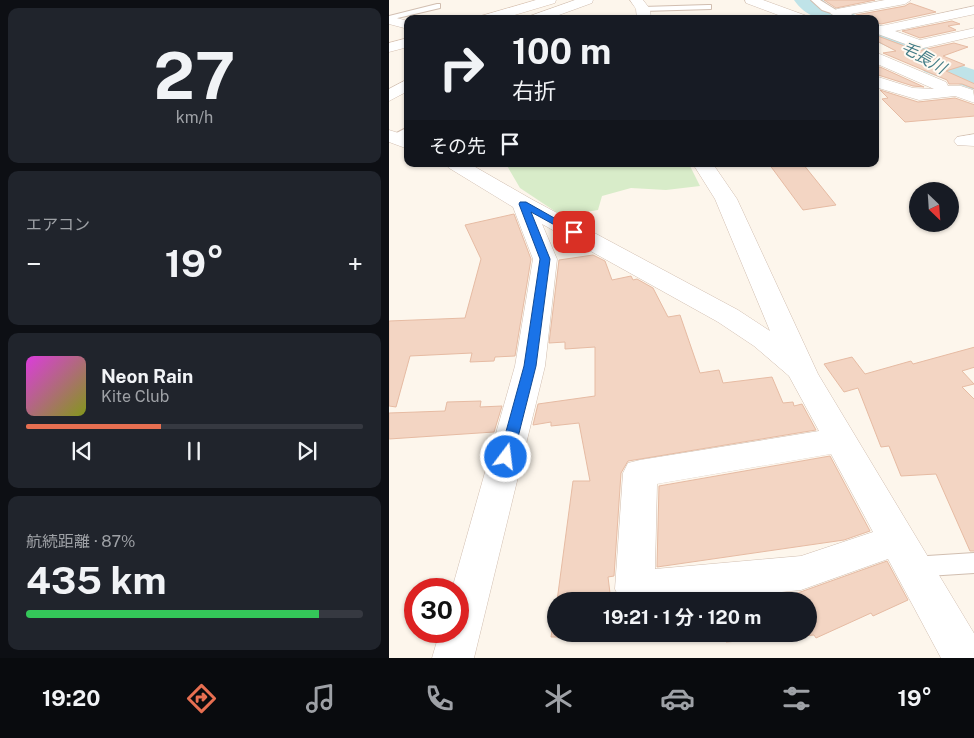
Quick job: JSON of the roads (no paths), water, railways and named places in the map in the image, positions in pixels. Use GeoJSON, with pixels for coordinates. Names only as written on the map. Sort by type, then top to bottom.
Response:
{"type":"FeatureCollection","features":[{"type":"Feature","properties":{"kind":"street"},"geometry":{"type":"LineString","coordinates":[[499,15],[550,0]]}},
{"type":"Feature","properties":{"kind":"street"},"geometry":{"type":"LineString","coordinates":[[546,15],[587,0]]}},
{"type":"Feature","properties":{"kind":"street"},"geometry":{"type":"LineString","coordinates":[[751,0],[791,15]]}},
{"type":"Feature","properties":{"kind":"street"},"geometry":{"type":"LineString","coordinates":[[837,13],[905,0]]}},
{"type":"Feature","properties":{"kind":"street"},"geometry":{"type":"LineString","coordinates":[[956,0],[974,6]]}},
{"type":"Feature","properties":{"kind":"street"},"geometry":{"type":"LineString","coordinates":[[879,29],[974,10]]}},
{"type":"Feature","properties":{"kind":"street"},"geometry":{"type":"LineString","coordinates":[[837,13],[842,15]]}},
{"type":"Feature","properties":{"kind":"street"},"geometry":{"type":"LineString","coordinates":[[389,19],[404,23]]}},
{"type":"Feature","properties":{"kind":"street"},"geometry":{"type":"LineString","coordinates":[[879,30],[919,45],[974,32]]}},
{"type":"Feature","properties":{"kind":"street"},"geometry":{"type":"LineString","coordinates":[[389,48],[404,43]]}},
{"type":"Feature","properties":{"kind":"street"},"geometry":{"type":"LineString","coordinates":[[879,59],[948,90]]}},
{"type":"Feature","properties":{"kind":"street"},"geometry":{"type":"LineString","coordinates":[[880,84],[926,95],[948,90],[963,90],[974,98]]}},
{"type":"Feature","properties":{"kind":"street"},"geometry":{"type":"LineString","coordinates":[[389,96],[404,87]]}},
{"type":"Feature","properties":{"kind":"street"},"geometry":{"type":"LineString","coordinates":[[461,167],[523,204],[728,316],[764,340],[803,374]]}},
{"type":"Feature","properties":{"kind":"street"},"geometry":{"type":"LineString","coordinates":[[705,167],[726,200],[803,374],[964,658]]}},
{"type":"Feature","properties":{"kind":"street"},"geometry":{"type":"LineString","coordinates":[[453,658],[530,366],[545,259],[523,204]]}},
{"type":"Feature","properties":{"kind":"street"},"geometry":{"type":"LineString","coordinates":[[840,440],[640,473],[635,589],[801,574],[905,553]]}},
{"type":"Feature","properties":{"kind":"lane"},"geometry":{"type":"LineString","coordinates":[[815,0],[825,8],[837,13]]}},
{"type":"Feature","properties":{"kind":"lane"},"geometry":{"type":"LineString","coordinates":[[389,19],[437,6]]}},
{"type":"Feature","properties":{"kind":"lane"},"geometry":{"type":"LineString","coordinates":[[641,9],[708,7]]}},
{"type":"Feature","properties":{"kind":"lane"},"geometry":{"type":"LineString","coordinates":[[905,553],[974,563]]}},
{"type":"Feature","properties":{"kind":"waterway","name":"毛長川"},"geometry":{"type":"LineString","coordinates":[[806,0],[818,7],[818,11],[832,15]]}},
{"type":"Feature","properties":{"kind":"waterway","name":"毛長川"},"geometry":{"type":"LineString","coordinates":[[879,33],[904,44],[935,66],[975,81]]}}]}
